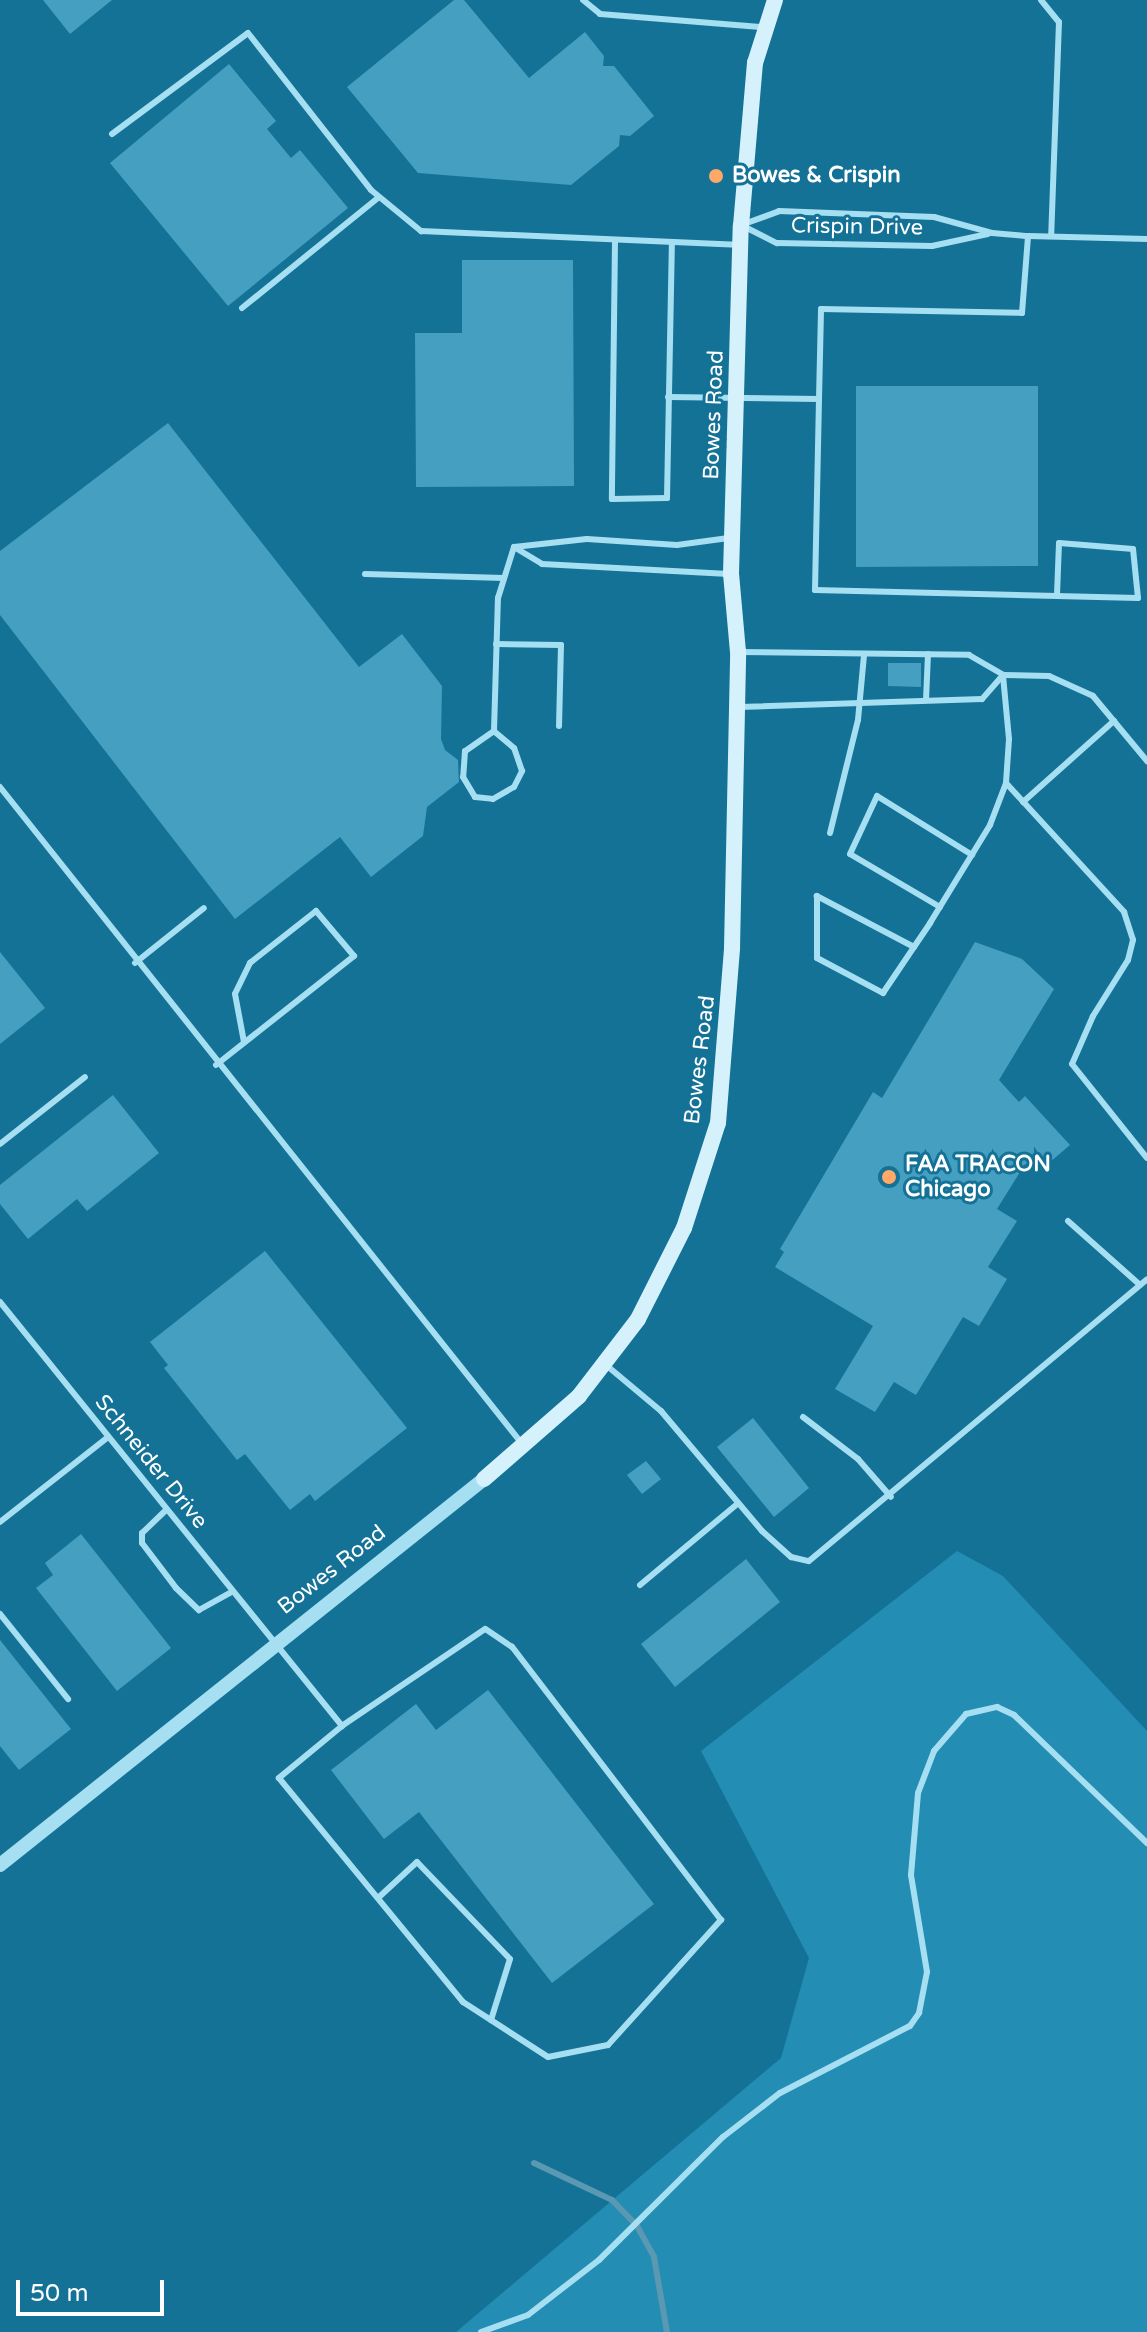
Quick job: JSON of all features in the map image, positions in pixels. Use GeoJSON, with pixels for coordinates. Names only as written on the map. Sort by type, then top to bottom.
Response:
{"type":"FeatureCollection","features":[{"type":"Feature","properties":{"kind":"main road","name":"Bowes Road"},"geometry":{"type":"LineString","coordinates":[[484,1479],[525,1448],[606,1365],[638,1319],[684,1228],[718,1123],[729,1033],[738,652],[731,574],[740,245],[755,63],[775,0]]}},
{"type":"Feature","properties":{"kind":"street","name":"Bowes Road"},"geometry":{"type":"LineString","coordinates":[[0,1865],[484,1479]]}},
{"type":"Feature","properties":{"kind":"lane"},"geometry":{"type":"LineString","coordinates":[[583,0],[600,14],[766,28]]}},
{"type":"Feature","properties":{"kind":"lane"},"geometry":{"type":"LineString","coordinates":[[1041,0],[1059,22],[1051,236]]}},
{"type":"Feature","properties":{"kind":"lane"},"geometry":{"type":"LineString","coordinates":[[112,134],[248,33],[379,197],[421,231],[740,245]]}},
{"type":"Feature","properties":{"kind":"lane"},"geometry":{"type":"LineString","coordinates":[[242,308],[379,197]]}},
{"type":"Feature","properties":{"kind":"lane","name":"Crispin Drive"},"geometry":{"type":"LineString","coordinates":[[741,226],[779,211],[934,217],[992,233],[1028,236],[1147,239]]}},
{"type":"Feature","properties":{"kind":"lane","name":"Crispin Drive"},"geometry":{"type":"LineString","coordinates":[[741,226],[777,243],[932,246],[992,233]]}},
{"type":"Feature","properties":{"kind":"lane"},"geometry":{"type":"LineString","coordinates":[[1028,236],[1022,313],[821,309],[815,590],[1057,596],[1138,598],[1133,549],[1059,543],[1057,596]]}},
{"type":"Feature","properties":{"kind":"lane"},"geometry":{"type":"LineString","coordinates":[[615,241],[612,499],[667,498],[672,243]]}},
{"type":"Feature","properties":{"kind":"lane"},"geometry":{"type":"LineString","coordinates":[[668,397],[737,395],[819,399]]}},
{"type":"Feature","properties":{"kind":"lane"},"geometry":{"type":"LineString","coordinates":[[514,547],[587,539],[677,545],[733,537]]}},
{"type":"Feature","properties":{"kind":"lane"},"geometry":{"type":"LineString","coordinates":[[514,547],[542,564],[731,574]]}},
{"type":"Feature","properties":{"kind":"lane"},"geometry":{"type":"LineString","coordinates":[[494,731],[496,644],[504,578],[514,547]]}},
{"type":"Feature","properties":{"kind":"lane"},"geometry":{"type":"LineString","coordinates":[[365,574],[504,578]]}},
{"type":"Feature","properties":{"kind":"lane"},"geometry":{"type":"LineString","coordinates":[[496,644],[561,645],[559,726]]}},
{"type":"Feature","properties":{"kind":"lane"},"geometry":{"type":"LineString","coordinates":[[738,652],[969,655],[1003,675],[1049,676],[1093,696],[1147,761]]}},
{"type":"Feature","properties":{"kind":"lane"},"geometry":{"type":"LineString","coordinates":[[926,700],[928,654]]}},
{"type":"Feature","properties":{"kind":"lane"},"geometry":{"type":"LineString","coordinates":[[830,833],[861,699],[864,655]]}},
{"type":"Feature","properties":{"kind":"lane"},"geometry":{"type":"LineString","coordinates":[[735,707],[861,699],[982,699],[1003,675]]}},
{"type":"Feature","properties":{"kind":"lane"},"geometry":{"type":"LineString","coordinates":[[914,947],[817,896],[817,958],[883,993],[914,947],[940,907],[972,855],[1006,783],[1009,739],[1003,675]]}},
{"type":"Feature","properties":{"kind":"lane"},"geometry":{"type":"LineString","coordinates":[[1023,802],[1114,721]]}},
{"type":"Feature","properties":{"kind":"lane"},"geometry":{"type":"LineString","coordinates":[[494,731],[514,748],[522,771],[514,787],[493,799],[475,797],[463,777],[465,751],[494,731]]}},
{"type":"Feature","properties":{"kind":"lane"},"geometry":{"type":"LineString","coordinates":[[1006,783],[1124,912],[1133,940],[1128,960],[1093,1016],[1072,1064],[1147,1158]]}},
{"type":"Feature","properties":{"kind":"lane"},"geometry":{"type":"LineString","coordinates":[[0,787],[216,1065],[525,1448]]}},
{"type":"Feature","properties":{"kind":"lane"},"geometry":{"type":"LineString","coordinates":[[940,907],[850,854],[877,796],[972,855]]}},
{"type":"Feature","properties":{"kind":"lane"},"geometry":{"type":"LineString","coordinates":[[135,963],[204,908]]}},
{"type":"Feature","properties":{"kind":"lane"},"geometry":{"type":"LineString","coordinates":[[216,1065],[354,956],[316,911],[250,963],[235,994],[244,1042]]}},
{"type":"Feature","properties":{"kind":"lane"},"geometry":{"type":"LineString","coordinates":[[0,1144],[85,1077]]}},
{"type":"Feature","properties":{"kind":"lane"},"geometry":{"type":"LineString","coordinates":[[1068,1221],[1140,1285]]}},
{"type":"Feature","properties":{"kind":"lane"},"geometry":{"type":"LineString","coordinates":[[606,1365],[661,1411],[736,1505],[791,1557],[809,1561],[891,1497],[1147,1279]]}},
{"type":"Feature","properties":{"kind":"lane","name":"Schneider Drive"},"geometry":{"type":"LineString","coordinates":[[0,1302],[342,1726]]}},
{"type":"Feature","properties":{"kind":"lane"},"geometry":{"type":"LineString","coordinates":[[803,1417],[858,1459],[891,1497]]}},
{"type":"Feature","properties":{"kind":"lane"},"geometry":{"type":"LineString","coordinates":[[0,1522],[108,1437]]}},
{"type":"Feature","properties":{"kind":"lane"},"geometry":{"type":"LineString","coordinates":[[640,1585],[736,1505]]}},
{"type":"Feature","properties":{"kind":"lane"},"geometry":{"type":"LineString","coordinates":[[166,1510],[142,1533],[142,1543],[176,1588],[199,1610],[232,1592]]}},
{"type":"Feature","properties":{"kind":"lane"},"geometry":{"type":"LineString","coordinates":[[0,1614],[68,1699]]}},
{"type":"Feature","properties":{"kind":"lane"},"geometry":{"type":"LineString","coordinates":[[485,1629],[512,1647],[721,1920],[608,2045],[548,2057],[463,2002],[279,1778],[342,1726],[485,1629]]}},
{"type":"Feature","properties":{"kind":"lane"},"geometry":{"type":"LineString","coordinates":[[481,2332],[528,2315],[599,2260],[663,2197],[771,2100],[885,2043],[919,2013],[927,1972],[911,1875],[918,1793],[934,1751],[966,1714],[980,1707],[1014,1715],[1147,1843]]}},
{"type":"Feature","properties":{"kind":"lane"},"geometry":{"type":"LineString","coordinates":[[378,1898],[417,1862],[510,1959],[491,2020]]}},
{"type":"Feature","properties":{"kind":"shaded area"},"geometry":{"type":"Polygon","coordinates":[[[957,1551],[1003,1576],[1147,1731],[1147,2332],[456,2332],[781,2058],[809,1958],[701,1751],[957,1551]]]}},
{"type":"Feature","properties":{"kind":"building"},"geometry":{"type":"Polygon","coordinates":[[[43,0],[112,0],[70,34],[43,0]]]}},
{"type":"Feature","properties":{"kind":"building"},"geometry":{"type":"Polygon","coordinates":[[[454,0],[464,0],[529,78],[585,32],[604,56],[603,66],[614,66],[654,116],[630,136],[620,135],[619,146],[571,185],[418,173],[347,87],[454,0]]]}},
{"type":"Feature","properties":{"kind":"building"},"geometry":{"type":"Polygon","coordinates":[[[229,64],[276,121],[267,129],[291,158],[300,150],[348,208],[228,306],[110,163],[229,64]]]}},
{"type":"Feature","properties":{"kind":"building"},"geometry":{"type":"Polygon","coordinates":[[[462,260],[573,260],[574,486],[416,487],[415,333],[462,333],[462,260]]]}},
{"type":"Feature","properties":{"kind":"building"},"geometry":{"type":"Polygon","coordinates":[[[856,386],[1038,386],[1038,566],[856,567],[856,386]]]}},
{"type":"Feature","properties":{"kind":"building"},"geometry":{"type":"Polygon","coordinates":[[[168,423],[359,667],[402,634],[442,686],[441,739],[445,750],[458,760],[459,782],[427,807],[423,836],[371,877],[340,837],[235,919],[0,615],[0,551],[168,423]]]}},
{"type":"Feature","properties":{"kind":"building"},"geometry":{"type":"Polygon","coordinates":[[[888,663],[921,663],[921,687],[888,686],[888,663]]]}},
{"type":"Feature","properties":{"kind":"building","name":"FAA TRACON Chicago"},"geometry":{"type":"Polygon","coordinates":[[[975,942],[1022,959],[1054,989],[999,1080],[1019,1102],[1025,1096],[1070,1145],[1036,1174],[1025,1164],[997,1209],[1017,1221],[988,1267],[1007,1279],[979,1326],[963,1317],[916,1395],[894,1382],[875,1412],[835,1389],[873,1326],[775,1267],[784,1252],[780,1249],[873,1092],[882,1098],[975,942]]]}},
{"type":"Feature","properties":{"kind":"building"},"geometry":{"type":"Polygon","coordinates":[[[0,952],[45,1008],[0,1044],[0,952]]]}},
{"type":"Feature","properties":{"kind":"building"},"geometry":{"type":"Polygon","coordinates":[[[113,1095],[159,1153],[87,1211],[77,1199],[28,1239],[0,1204],[0,1185],[113,1095]]]}},
{"type":"Feature","properties":{"kind":"building"},"geometry":{"type":"Polygon","coordinates":[[[265,1251],[407,1428],[315,1501],[310,1494],[290,1510],[245,1454],[237,1460],[164,1368],[168,1365],[150,1342],[265,1251]]]}},
{"type":"Feature","properties":{"kind":"building"},"geometry":{"type":"Polygon","coordinates":[[[753,1418],[809,1488],[774,1517],[717,1447],[753,1418]]]}},
{"type":"Feature","properties":{"kind":"building"},"geometry":{"type":"Polygon","coordinates":[[[646,1461],[661,1479],[642,1494],[627,1475],[646,1461]]]}},
{"type":"Feature","properties":{"kind":"building"},"geometry":{"type":"Polygon","coordinates":[[[81,1534],[171,1648],[117,1691],[36,1588],[53,1575],[45,1563],[81,1534]]]}},
{"type":"Feature","properties":{"kind":"building"},"geometry":{"type":"Polygon","coordinates":[[[746,1559],[780,1602],[675,1687],[641,1644],[746,1559]]]}},
{"type":"Feature","properties":{"kind":"building"},"geometry":{"type":"Polygon","coordinates":[[[0,1640],[71,1729],[19,1770],[0,1746],[0,1640]]]}},
{"type":"Feature","properties":{"kind":"building"},"geometry":{"type":"Polygon","coordinates":[[[488,1690],[654,1904],[552,1983],[419,1812],[384,1839],[331,1770],[416,1704],[436,1730],[488,1690]]]}},
{"type":"Feature","properties":{"kind":"waterway"},"geometry":{"type":"LineString","coordinates":[[534,2163],[612,2200],[637,2226],[654,2257],[667,2332]]}},
{"type":"Feature","properties":{"kind":"place","name":"Bowes & Crispin"},"geometry":{"type":"Point","coordinates":[716,176]}},
{"type":"Feature","properties":{"kind":"place","name":"FAA TRACON Chicago"},"geometry":{"type":"Point","coordinates":[889,1177]}}]}
